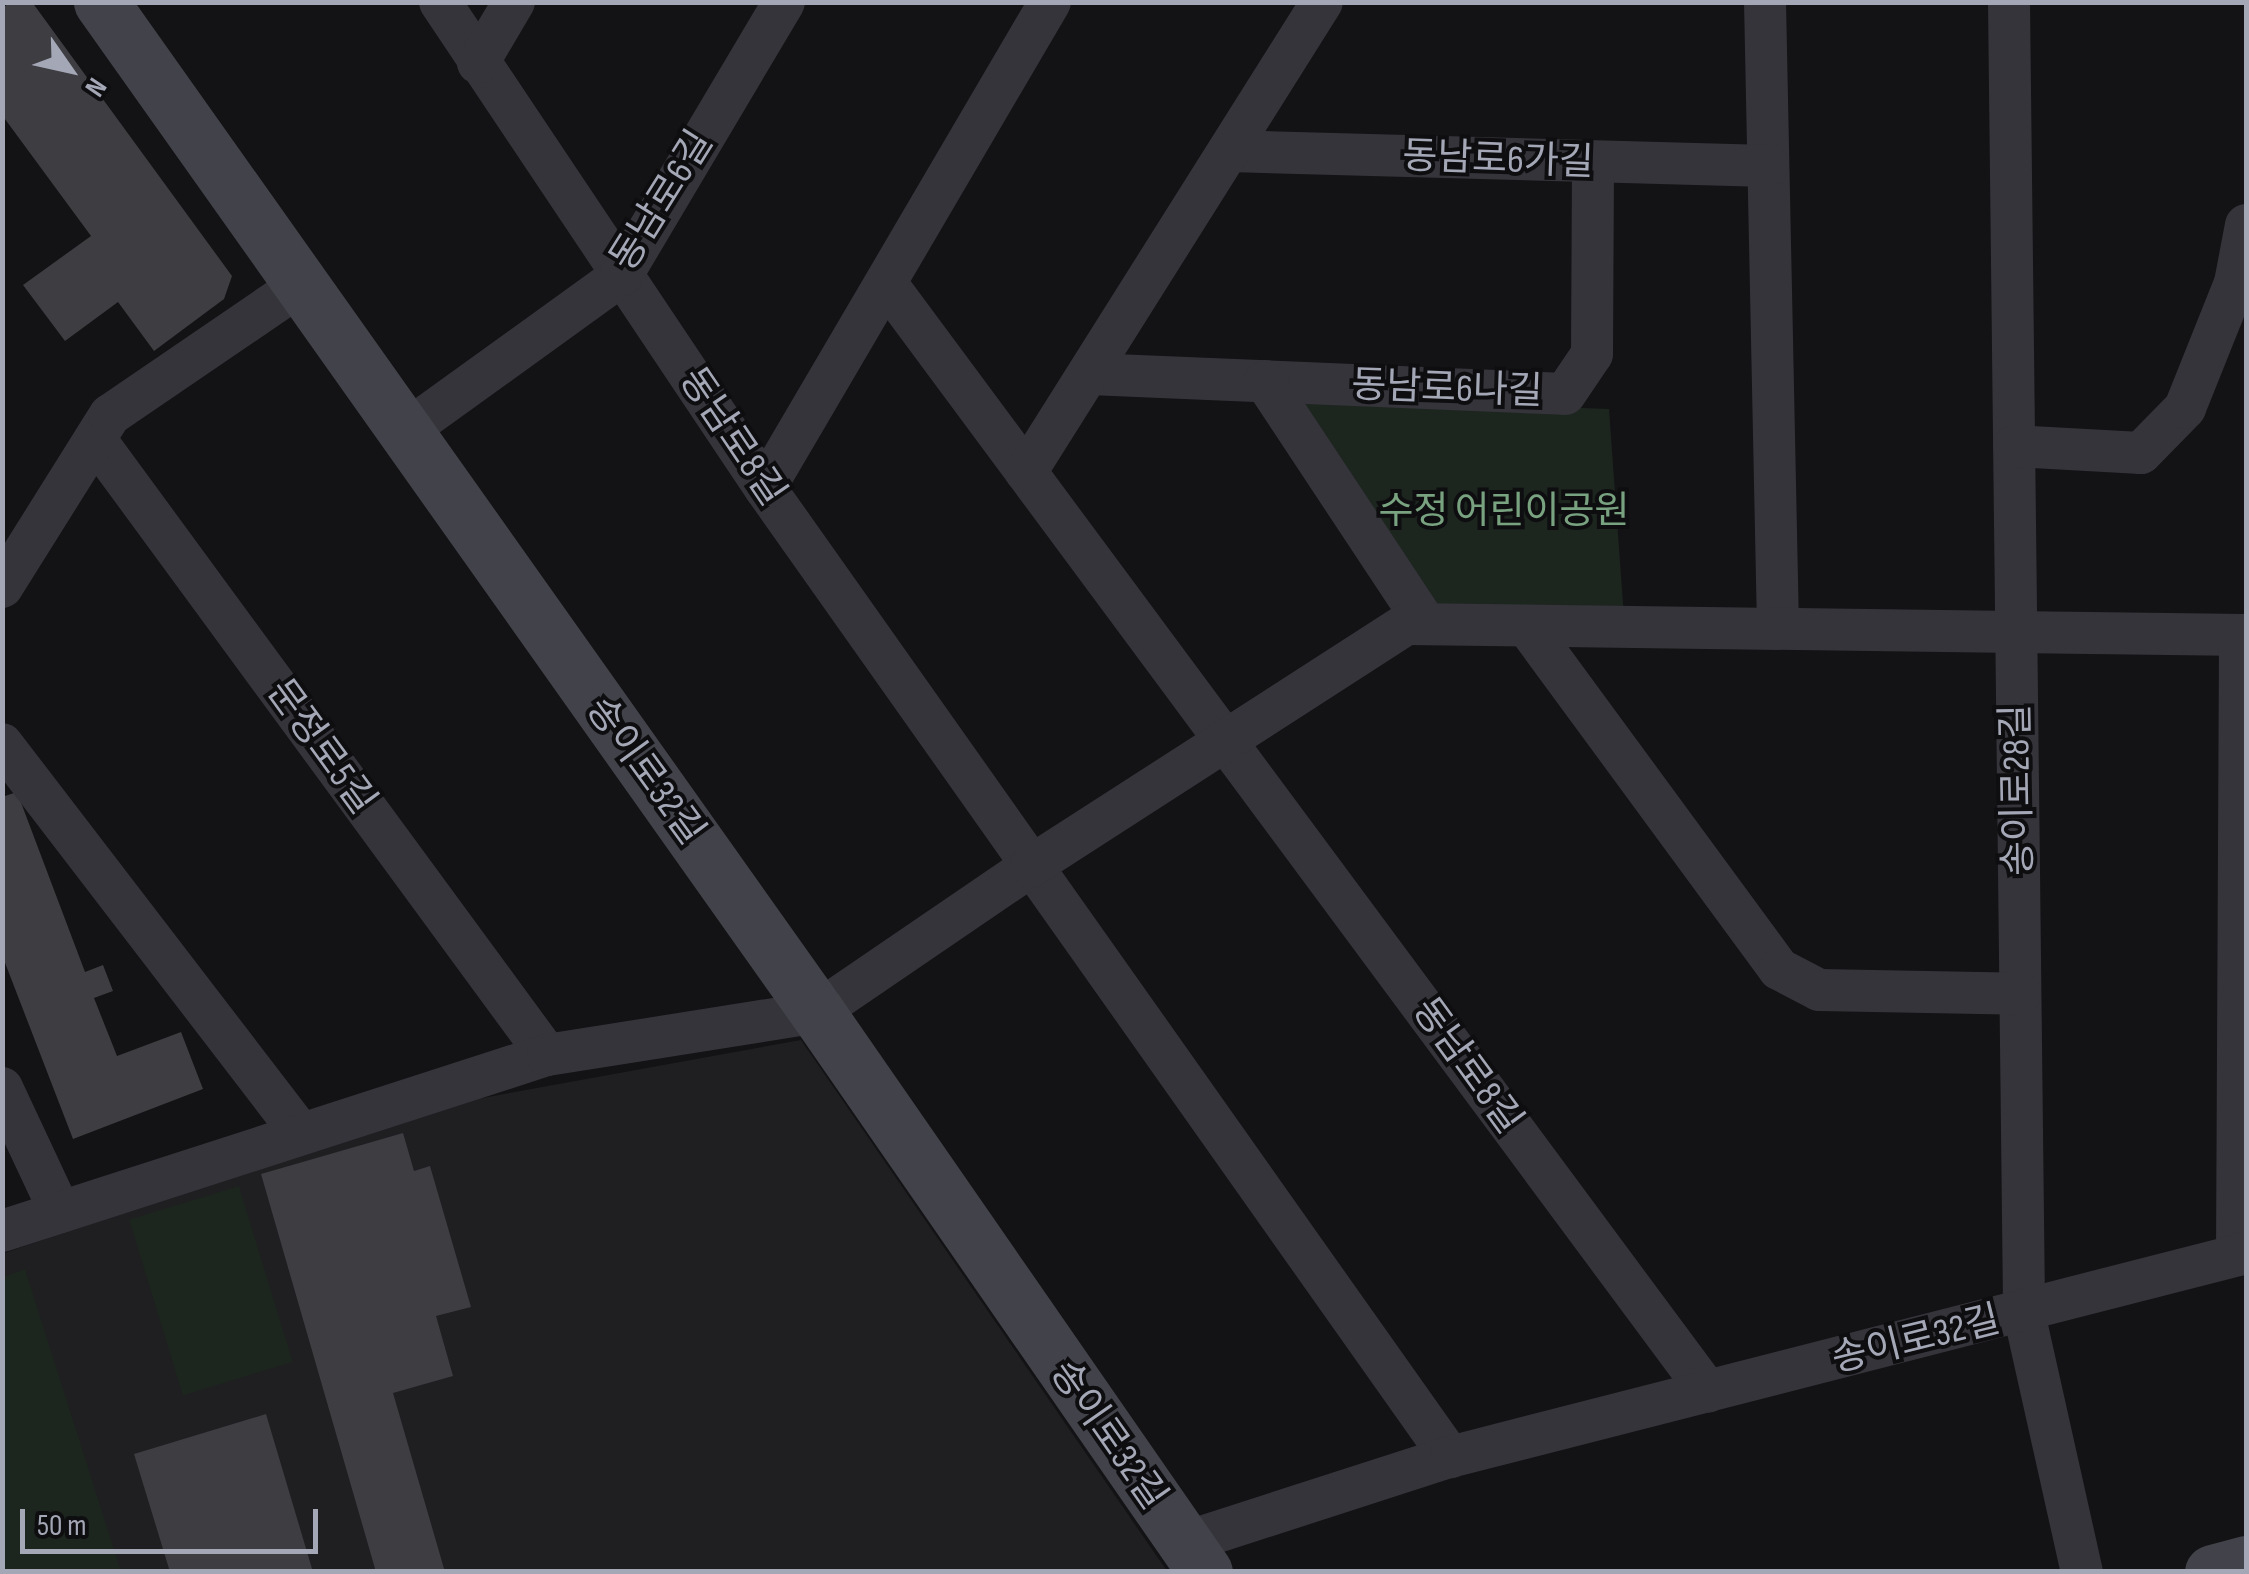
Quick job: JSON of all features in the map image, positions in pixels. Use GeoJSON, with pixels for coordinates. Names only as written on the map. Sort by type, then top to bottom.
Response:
{"type":"FeatureCollection","features":[{"type":"Feature","properties":{"kind":"street","name":"송이로32길"},"geometry":{"type":"LineString","coordinates":[[101,2],[817,1012],[1194,1557],[1450,1457],[2024,1313],[2242,1254]]}},
{"type":"Feature","properties":{"kind":"street","name":"동남로8길"},"geometry":{"type":"LineString","coordinates":[[440,2],[765,488],[1450,1457]]}},
{"type":"Feature","properties":{"kind":"street"},"geometry":{"type":"LineString","coordinates":[[478,62],[514,2]]}},
{"type":"Feature","properties":{"kind":"street","name":"동남로6길"},"geometry":{"type":"LineString","coordinates":[[403,432],[622,275],[784,2]]}},
{"type":"Feature","properties":{"kind":"street"},"geometry":{"type":"LineString","coordinates":[[765,488],[1050,2]]}},
{"type":"Feature","properties":{"kind":"street"},"geometry":{"type":"LineString","coordinates":[[1026,472],[1322,2]]}},
{"type":"Feature","properties":{"kind":"street"},"geometry":{"type":"LineString","coordinates":[[1765,2],[1778,629]]}},
{"type":"Feature","properties":{"kind":"street","name":"송이로28길"},"geometry":{"type":"LineString","coordinates":[[2009,2],[2024,1313],[2082,1572]]}},
{"type":"Feature","properties":{"kind":"street","name":"동남로6가길"},"geometry":{"type":"LineString","coordinates":[[1229,152],[1768,166]]}},
{"type":"Feature","properties":{"kind":"street","name":"동남로6나길"},"geometry":{"type":"LineString","coordinates":[[1090,374],[1565,394],[1592,354],[1593,163]]}},
{"type":"Feature","properties":{"kind":"street"},"geometry":{"type":"LineString","coordinates":[[2014,446],[2141,453],[2185,408],[2235,283],[2246,225]]}},
{"type":"Feature","properties":{"kind":"street","name":"동남로8길"},"geometry":{"type":"LineString","coordinates":[[886,283],[1708,1392]]}},
{"type":"Feature","properties":{"kind":"street"},"geometry":{"type":"LineString","coordinates":[[2,587],[110,415],[300,286]]}},
{"type":"Feature","properties":{"kind":"street"},"geometry":{"type":"LineString","coordinates":[[1264,381],[1426,624]]}},
{"type":"Feature","properties":{"kind":"street","name":"문정로5길"},"geometry":{"type":"LineString","coordinates":[[95,439],[547,1055]]}},
{"type":"Feature","properties":{"kind":"street"},"geometry":{"type":"LineString","coordinates":[[2,1231],[547,1055],[817,1012],[1030,866],[1406,624],[1426,624],[2243,635],[2242,1254]]}},
{"type":"Feature","properties":{"kind":"street"},"geometry":{"type":"LineString","coordinates":[[1527,626],[1779,969],[1820,990],[2020,994]]}},
{"type":"Feature","properties":{"kind":"street"},"geometry":{"type":"LineString","coordinates":[[2,744],[300,1132]]}},
{"type":"Feature","properties":{"kind":"street"},"geometry":{"type":"LineString","coordinates":[[2,1088],[60,1212]]}},
{"type":"Feature","properties":{"kind":"street"},"geometry":{"type":"LineString","coordinates":[[2212,1572],[2246,1563]]}},
{"type":"Feature","properties":{"kind":"shaded area"},"geometry":{"type":"Polygon","coordinates":[[[801,1040],[1167,1571],[3,1571],[2,1254],[183,1191],[477,1099],[801,1040]]]}},
{"type":"Feature","properties":{"kind":"green space","name":"수정 어린이공원"},"geometry":{"type":"Polygon","coordinates":[[[1299,397],[1609,409],[1624,617],[1447,618],[1299,397]]]}},
{"type":"Feature","properties":{"kind":"green space"},"geometry":{"type":"Polygon","coordinates":[[[239,1186],[293,1362],[183,1396],[129,1220],[239,1186]]]}},
{"type":"Feature","properties":{"kind":"green space"},"geometry":{"type":"Polygon","coordinates":[[[25,1269],[121,1571],[3,1571],[3,1277],[25,1269]]]}},
{"type":"Feature","properties":{"kind":"building"},"geometry":{"type":"Polygon","coordinates":[[[11,2],[32,2],[232,276],[224,299],[154,351],[118,302],[65,341],[23,285],[91,236],[2,115],[2,8],[11,2]]]}},
{"type":"Feature","properties":{"kind":"building"},"geometry":{"type":"Polygon","coordinates":[[[17,792],[85,972],[103,965],[113,991],[94,998],[117,1056],[181,1032],[203,1089],[73,1139],[2,955],[2,797],[17,792]]]}},
{"type":"Feature","properties":{"kind":"building"},"geometry":{"type":"Polygon","coordinates":[[[403,1133],[414,1171],[430,1166],[471,1307],[436,1316],[453,1376],[393,1393],[445,1572],[376,1572],[261,1174],[403,1133]]]}},
{"type":"Feature","properties":{"kind":"building"},"geometry":{"type":"Polygon","coordinates":[[[266,1414],[313,1572],[170,1572],[134,1454],[266,1414]]]}}]}
